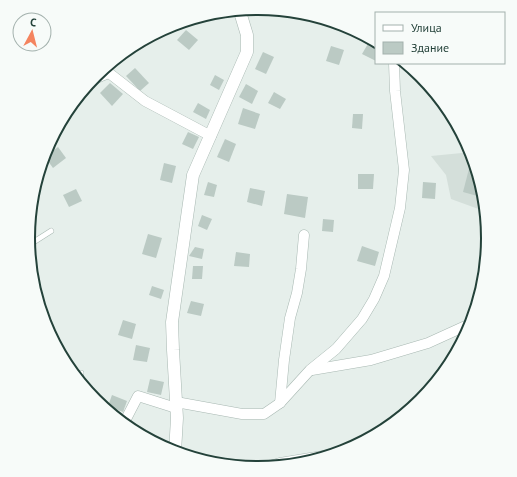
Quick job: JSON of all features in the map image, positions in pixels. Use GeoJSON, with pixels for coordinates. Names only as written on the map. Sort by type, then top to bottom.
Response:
{"type":"FeatureCollection","features":[{"type":"Feature","properties":{"kind":"street"},"geometry":{"type":"LineString","coordinates":[[175,446],[177,418],[172,322],[190,196],[194,175],[247,52],[247,35],[242,15]]}},
{"type":"Feature","properties":{"kind":"street"},"geometry":{"type":"LineString","coordinates":[[126,419],[138,396],[176,405],[242,414],[264,414],[280,403],[310,370],[336,350],[362,319],[374,299],[384,276],[400,208],[404,170],[395,92],[394,64]]}},
{"type":"Feature","properties":{"kind":"street"},"geometry":{"type":"LineString","coordinates":[[107,74],[109,73],[145,101],[211,136]]}},
{"type":"Feature","properties":{"kind":"street"},"geometry":{"type":"LineString","coordinates":[[280,403],[284,360],[290,318],[297,293],[301,269],[304,235]]}},
{"type":"Feature","properties":{"kind":"street"},"geometry":{"type":"LineString","coordinates":[[310,370],[378,358],[428,343],[463,328]]}},
{"type":"Feature","properties":{"kind":"lane"},"geometry":{"type":"LineString","coordinates":[[35,241],[51,231]]}},
{"type":"Feature","properties":{"kind":"shaded area"},"geometry":{"type":"Polygon","coordinates":[[[465,153],[478,195],[480,210],[451,199],[446,175],[431,156],[465,153]]]}},
{"type":"Feature","properties":{"kind":"building"},"geometry":{"type":"Polygon","coordinates":[[[186,30],[198,40],[189,50],[177,40],[186,30]]]}},
{"type":"Feature","properties":{"kind":"building"},"geometry":{"type":"Polygon","coordinates":[[[368,44],[375,48],[375,60],[362,54],[368,44]]]}},
{"type":"Feature","properties":{"kind":"building"},"geometry":{"type":"Polygon","coordinates":[[[331,46],[344,50],[339,65],[326,61],[331,46]]]}},
{"type":"Feature","properties":{"kind":"building"},"geometry":{"type":"Polygon","coordinates":[[[263,52],[274,57],[266,74],[255,69],[263,52]]]}},
{"type":"Feature","properties":{"kind":"building"},"geometry":{"type":"Polygon","coordinates":[[[135,68],[149,83],[140,91],[126,76],[135,68]]]}},
{"type":"Feature","properties":{"kind":"building"},"geometry":{"type":"Polygon","coordinates":[[[215,75],[224,80],[219,90],[210,85],[215,75]]]}},
{"type":"Feature","properties":{"kind":"building"},"geometry":{"type":"Polygon","coordinates":[[[110,83],[123,94],[112,106],[100,93],[110,83]]]}},
{"type":"Feature","properties":{"kind":"building"},"geometry":{"type":"Polygon","coordinates":[[[246,84],[258,91],[252,104],[239,97],[246,84]]]}},
{"type":"Feature","properties":{"kind":"building"},"geometry":{"type":"Polygon","coordinates":[[[274,92],[286,99],[280,109],[268,103],[274,92]]]}},
{"type":"Feature","properties":{"kind":"building"},"geometry":{"type":"Polygon","coordinates":[[[198,103],[210,110],[206,119],[193,112],[198,103]]]}},
{"type":"Feature","properties":{"kind":"building"},"geometry":{"type":"Polygon","coordinates":[[[243,108],[260,114],[255,129],[238,124],[243,108]]]}},
{"type":"Feature","properties":{"kind":"building"},"geometry":{"type":"Polygon","coordinates":[[[353,114],[363,114],[362,129],[352,128],[353,114]]]}},
{"type":"Feature","properties":{"kind":"building"},"geometry":{"type":"Polygon","coordinates":[[[188,132],[199,137],[193,149],[182,144],[188,132]]]}},
{"type":"Feature","properties":{"kind":"building"},"geometry":{"type":"Polygon","coordinates":[[[225,139],[236,144],[229,162],[217,157],[225,139]]]}},
{"type":"Feature","properties":{"kind":"building"},"geometry":{"type":"Polygon","coordinates":[[[58,147],[66,158],[53,168],[49,162],[53,151],[58,147]]]}},
{"type":"Feature","properties":{"kind":"building"},"geometry":{"type":"Polygon","coordinates":[[[164,163],[176,166],[172,183],[160,180],[164,163]]]}},
{"type":"Feature","properties":{"kind":"building"},"geometry":{"type":"Polygon","coordinates":[[[470,166],[478,196],[463,192],[470,166]]]}},
{"type":"Feature","properties":{"kind":"building"},"geometry":{"type":"Polygon","coordinates":[[[358,174],[374,174],[373,189],[358,189],[358,174]]]}},
{"type":"Feature","properties":{"kind":"building"},"geometry":{"type":"Polygon","coordinates":[[[208,182],[217,185],[214,197],[204,195],[208,182]]]}},
{"type":"Feature","properties":{"kind":"building"},"geometry":{"type":"Polygon","coordinates":[[[423,182],[436,183],[435,199],[422,198],[423,182]]]}},
{"type":"Feature","properties":{"kind":"building"},"geometry":{"type":"Polygon","coordinates":[[[250,188],[265,191],[262,206],[247,202],[250,188]]]}},
{"type":"Feature","properties":{"kind":"building"},"geometry":{"type":"Polygon","coordinates":[[[76,189],[82,201],[69,207],[63,195],[76,189]]]}},
{"type":"Feature","properties":{"kind":"building"},"geometry":{"type":"Polygon","coordinates":[[[287,194],[308,197],[305,218],[284,214],[287,194]]]}},
{"type":"Feature","properties":{"kind":"building"},"geometry":{"type":"Polygon","coordinates":[[[202,215],[212,219],[207,230],[198,226],[202,215]]]}},
{"type":"Feature","properties":{"kind":"building"},"geometry":{"type":"Polygon","coordinates":[[[323,219],[334,220],[333,232],[322,231],[323,219]]]}},
{"type":"Feature","properties":{"kind":"building"},"geometry":{"type":"Polygon","coordinates":[[[148,234],[162,238],[156,258],[142,254],[148,234]]]}},
{"type":"Feature","properties":{"kind":"building"},"geometry":{"type":"Polygon","coordinates":[[[362,246],[379,252],[375,266],[357,261],[362,246]]]}},
{"type":"Feature","properties":{"kind":"building"},"geometry":{"type":"Polygon","coordinates":[[[195,247],[204,249],[202,259],[189,256],[195,247]]]}},
{"type":"Feature","properties":{"kind":"building"},"geometry":{"type":"Polygon","coordinates":[[[236,252],[250,254],[249,267],[234,266],[236,252]]]}},
{"type":"Feature","properties":{"kind":"building"},"geometry":{"type":"Polygon","coordinates":[[[193,266],[203,266],[202,279],[192,279],[193,266]]]}},
{"type":"Feature","properties":{"kind":"building"},"geometry":{"type":"Polygon","coordinates":[[[152,286],[164,290],[161,299],[149,295],[152,286]]]}},
{"type":"Feature","properties":{"kind":"building"},"geometry":{"type":"Polygon","coordinates":[[[191,301],[204,304],[201,316],[187,313],[191,301]]]}},
{"type":"Feature","properties":{"kind":"building"},"geometry":{"type":"Polygon","coordinates":[[[123,320],[136,324],[132,339],[118,335],[123,320]]]}},
{"type":"Feature","properties":{"kind":"building"},"geometry":{"type":"Polygon","coordinates":[[[136,345],[150,348],[147,362],[133,360],[136,345]]]}},
{"type":"Feature","properties":{"kind":"building"},"geometry":{"type":"Polygon","coordinates":[[[150,379],[164,382],[161,395],[147,392],[150,379]]]}},
{"type":"Feature","properties":{"kind":"building"},"geometry":{"type":"Polygon","coordinates":[[[112,395],[127,401],[123,412],[108,405],[112,395]]]}}]}
